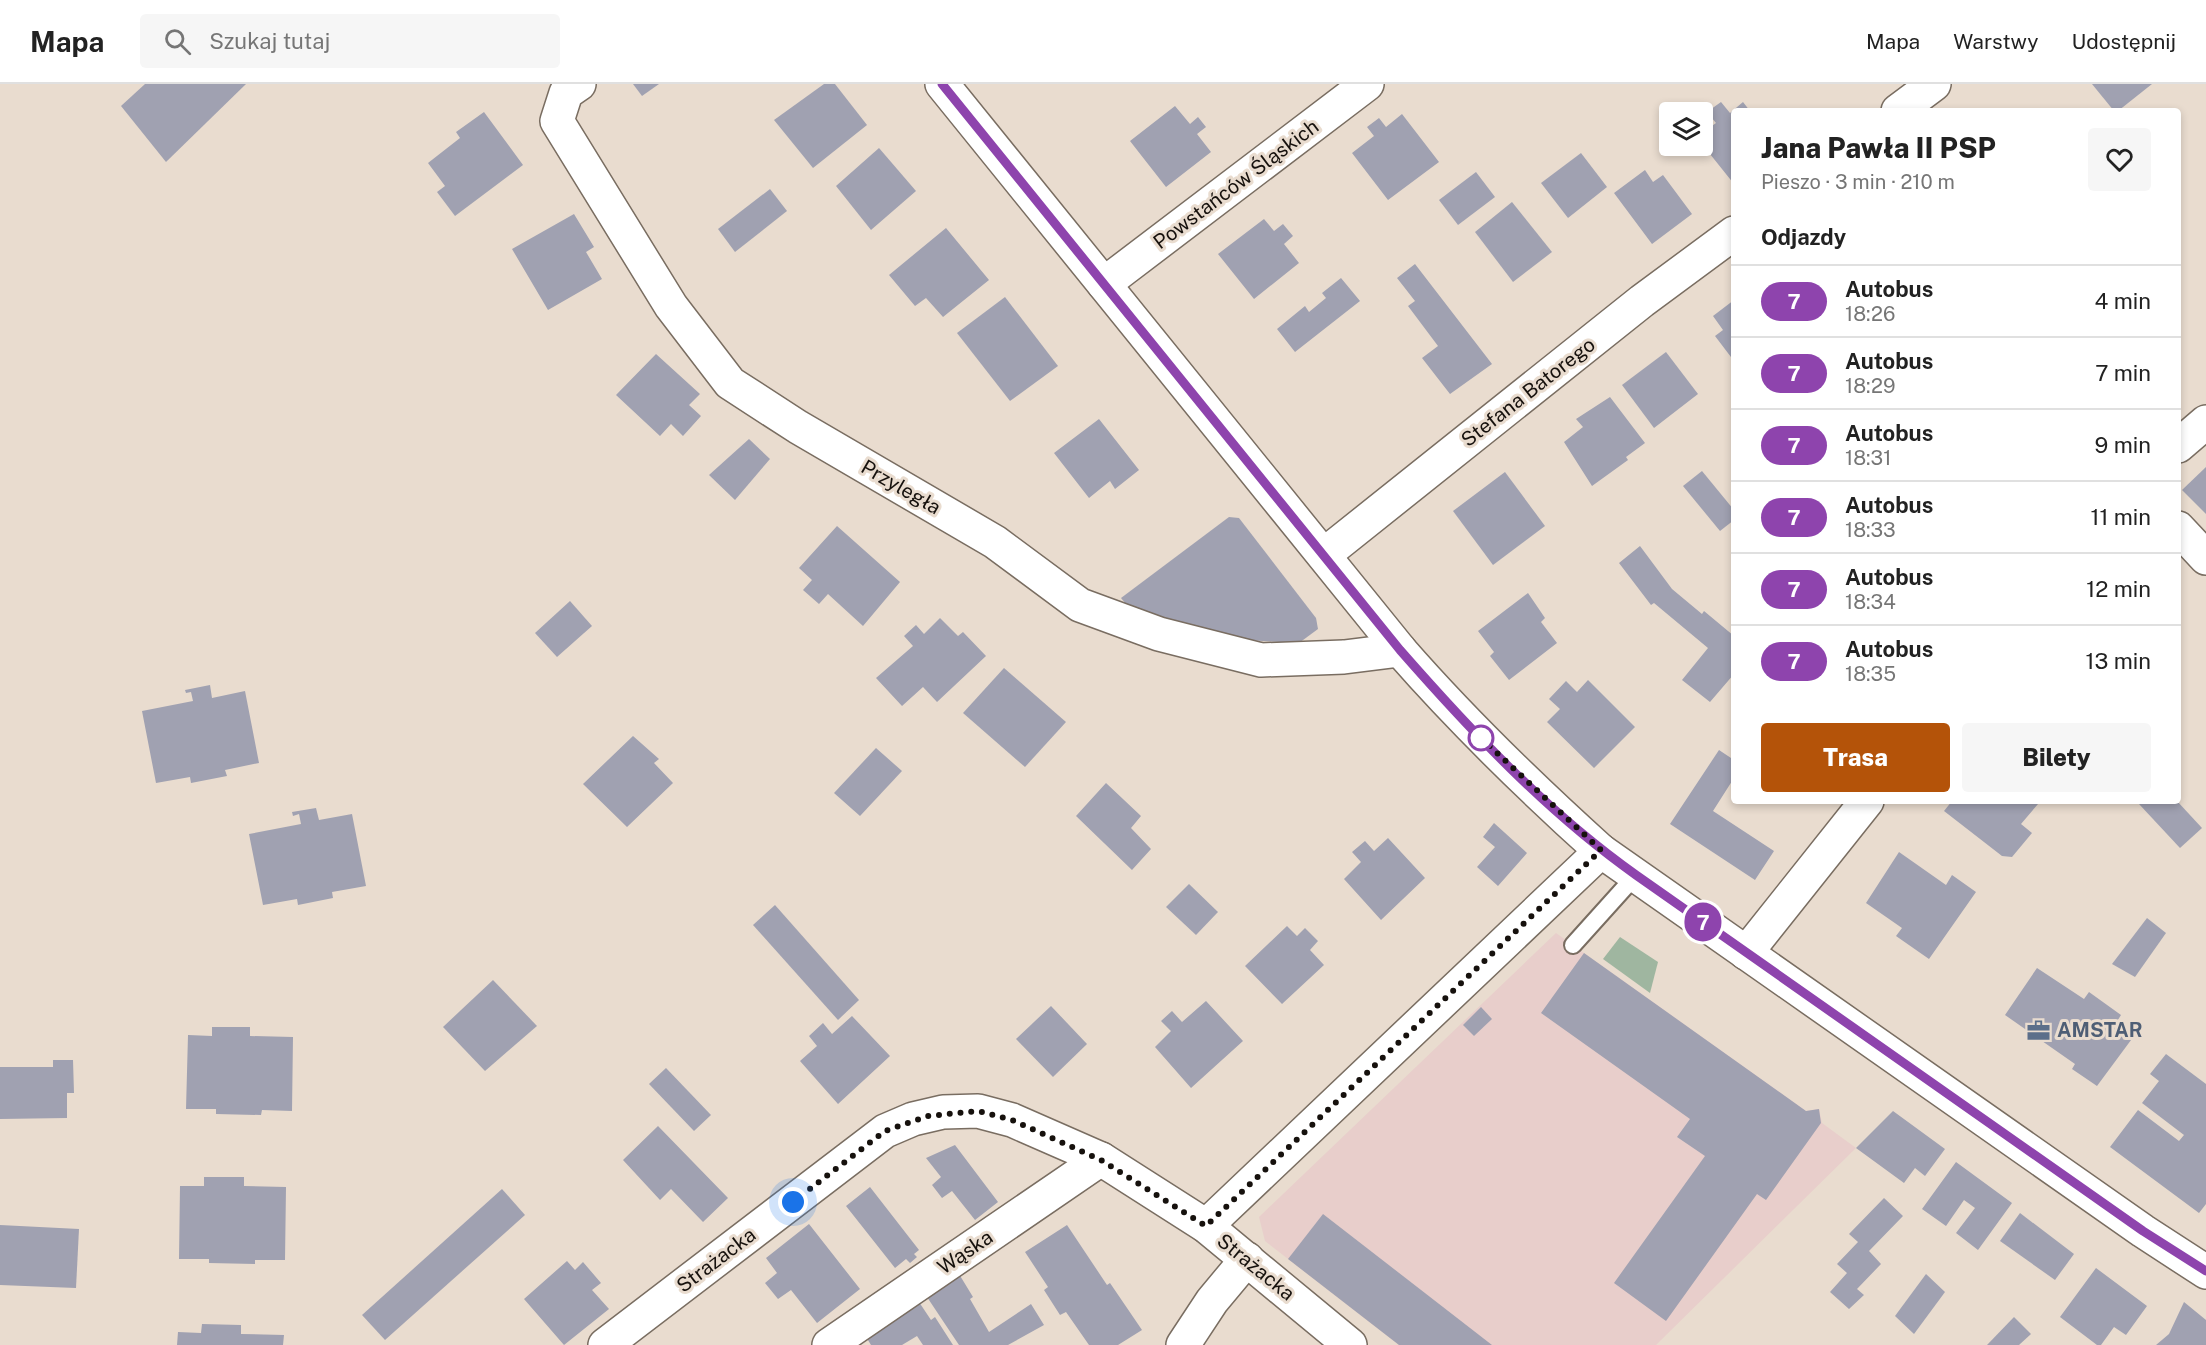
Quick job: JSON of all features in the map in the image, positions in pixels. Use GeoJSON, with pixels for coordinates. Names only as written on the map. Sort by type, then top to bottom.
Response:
{"type":"FeatureCollection","features":[{"type":"Feature","properties":{"kind":"street"},"geometry":{"type":"LineString","coordinates":[[942,84],[1325,554],[1400,650],[1484,741],[1601,850],[2143,1231],[2206,1272]]}},
{"type":"Feature","properties":{"kind":"street","name":"Powstańców Śląskich"},"geometry":{"type":"LineString","coordinates":[[1104,284],[1367,84]]}},
{"type":"Feature","properties":{"kind":"street"},"geometry":{"type":"LineString","coordinates":[[1902,108],[1934,84]]}},
{"type":"Feature","properties":{"kind":"street","name":"Przyległa"},"geometry":{"type":"LineString","coordinates":[[568,87],[557,121],[671,306],[730,383],[798,427],[995,542],[1080,605],[1159,634],[1261,660],[1344,657],[1400,650]]}},
{"type":"Feature","properties":{"kind":"street","name":"Stefana Batorego"},"geometry":{"type":"LineString","coordinates":[[1325,554],[1642,301],[1731,235]]}},
{"type":"Feature","properties":{"kind":"street"},"geometry":{"type":"LineString","coordinates":[[2181,443],[2206,422]]}},
{"type":"Feature","properties":{"kind":"street"},"geometry":{"type":"LineString","coordinates":[[2181,531],[2206,558]]}},
{"type":"Feature","properties":{"kind":"street"},"geometry":{"type":"LineString","coordinates":[[1746,953],[1865,804]]}},
{"type":"Feature","properties":{"kind":"street"},"geometry":{"type":"LineString","coordinates":[[1206,1226],[1601,850]]}},
{"type":"Feature","properties":{"kind":"street","name":"Strażacka"},"geometry":{"type":"LineString","coordinates":[[605,1345],[885,1131],[912,1119],[943,1112],[978,1111],[1012,1120],[1101,1160],[1206,1226],[1350,1345]]}},
{"type":"Feature","properties":{"kind":"street","name":"Wąska"},"geometry":{"type":"LineString","coordinates":[[829,1345],[1101,1160]]}},
{"type":"Feature","properties":{"kind":"street"},"geometry":{"type":"LineString","coordinates":[[1183,1345],[1212,1301],[1247,1259]]}},
{"type":"Feature","properties":{"kind":"lane"},"geometry":{"type":"LineString","coordinates":[[1573,945],[1636,875]]}},
{"type":"Feature","properties":{"kind":"shaded area"},"geometry":{"type":"Polygon","coordinates":[[[1556,933],[1806,1111],[1819,1109],[1822,1123],[1856,1148],[1656,1345],[1399,1345],[1265,1241],[1259,1217],[1556,933]]]}},
{"type":"Feature","properties":{"kind":"green space"},"geometry":{"type":"Polygon","coordinates":[[[1620,937],[1658,962],[1650,993],[1603,959],[1620,937]]]}},
{"type":"Feature","properties":{"kind":"building"},"geometry":{"type":"Polygon","coordinates":[[[145,84],[246,84],[166,162],[121,106],[145,84]]]}},
{"type":"Feature","properties":{"kind":"building"},"geometry":{"type":"Polygon","coordinates":[[[633,84],[659,84],[642,96],[633,84]]]}},
{"type":"Feature","properties":{"kind":"building"},"geometry":{"type":"Polygon","coordinates":[[[824,84],[835,84],[867,125],[813,168],[774,120],[824,84]]]}},
{"type":"Feature","properties":{"kind":"building"},"geometry":{"type":"Polygon","coordinates":[[[2092,84],[2152,84],[2122,108],[2112,108],[2092,84]]]}},
{"type":"Feature","properties":{"kind":"building"},"geometry":{"type":"Polygon","coordinates":[[[1721,102],[1731,112],[1731,180],[1712,156],[1713,125],[1716,123],[1713,119],[1713,108],[1721,102]]]}},
{"type":"Feature","properties":{"kind":"building"},"geometry":{"type":"Polygon","coordinates":[[[1743,102],[1748,108],[1736,108],[1743,102]]]}},
{"type":"Feature","properties":{"kind":"building"},"geometry":{"type":"Polygon","coordinates":[[[1175,106],[1190,124],[1198,117],[1206,127],[1197,134],[1211,152],[1166,187],[1130,141],[1175,106]]]}},
{"type":"Feature","properties":{"kind":"building"},"geometry":{"type":"Polygon","coordinates":[[[484,112],[523,165],[455,216],[437,192],[445,186],[428,163],[460,138],[456,132],[484,112]]]}},
{"type":"Feature","properties":{"kind":"building"},"geometry":{"type":"Polygon","coordinates":[[[1402,114],[1439,162],[1388,200],[1352,153],[1374,136],[1367,127],[1379,118],[1386,127],[1402,114]]]}},
{"type":"Feature","properties":{"kind":"building"},"geometry":{"type":"Polygon","coordinates":[[[879,148],[916,191],[871,230],[836,186],[879,148]]]}},
{"type":"Feature","properties":{"kind":"building"},"geometry":{"type":"Polygon","coordinates":[[[1581,153],[1607,187],[1568,218],[1541,183],[1581,153]]]}},
{"type":"Feature","properties":{"kind":"building"},"geometry":{"type":"Polygon","coordinates":[[[1645,170],[1653,182],[1663,175],[1692,214],[1652,244],[1614,193],[1645,170]]]}},
{"type":"Feature","properties":{"kind":"building"},"geometry":{"type":"Polygon","coordinates":[[[1476,172],[1495,197],[1458,225],[1439,200],[1476,172]]]}},
{"type":"Feature","properties":{"kind":"building"},"geometry":{"type":"Polygon","coordinates":[[[770,189],[787,211],[735,252],[718,229],[770,189]]]}},
{"type":"Feature","properties":{"kind":"building"},"geometry":{"type":"Polygon","coordinates":[[[1512,202],[1552,252],[1513,282],[1475,232],[1512,202]]]}},
{"type":"Feature","properties":{"kind":"building"},"geometry":{"type":"Polygon","coordinates":[[[574,214],[594,247],[586,252],[602,279],[548,310],[512,249],[574,214]]]}},
{"type":"Feature","properties":{"kind":"building"},"geometry":{"type":"Polygon","coordinates":[[[1264,219],[1274,231],[1283,224],[1293,236],[1284,244],[1299,263],[1254,299],[1218,254],[1264,219]]]}},
{"type":"Feature","properties":{"kind":"building"},"geometry":{"type":"Polygon","coordinates":[[[946,228],[989,280],[943,317],[926,298],[915,306],[889,275],[946,228]]]}},
{"type":"Feature","properties":{"kind":"building"},"geometry":{"type":"Polygon","coordinates":[[[1415,264],[1492,364],[1450,394],[1422,358],[1438,346],[1408,306],[1415,301],[1397,278],[1415,264]]]}},
{"type":"Feature","properties":{"kind":"building"},"geometry":{"type":"Polygon","coordinates":[[[1341,278],[1360,301],[1295,352],[1277,329],[1305,306],[1309,312],[1326,298],[1322,293],[1341,278]]]}},
{"type":"Feature","properties":{"kind":"building"},"geometry":{"type":"Polygon","coordinates":[[[1005,297],[1058,366],[1010,401],[957,333],[1005,297]]]}},
{"type":"Feature","properties":{"kind":"building"},"geometry":{"type":"Polygon","coordinates":[[[1731,302],[1731,357],[1715,336],[1723,330],[1713,316],[1731,302]]]}},
{"type":"Feature","properties":{"kind":"building"},"geometry":{"type":"Polygon","coordinates":[[[1666,352],[1698,394],[1654,428],[1622,385],[1666,352]]]}},
{"type":"Feature","properties":{"kind":"building"},"geometry":{"type":"Polygon","coordinates":[[[656,354],[700,394],[689,405],[701,416],[683,436],[671,424],[660,436],[616,395],[656,354]]]}},
{"type":"Feature","properties":{"kind":"building"},"geometry":{"type":"Polygon","coordinates":[[[1610,397],[1645,443],[1626,457],[1628,460],[1592,486],[1564,442],[1583,427],[1576,419],[1610,397]]]}},
{"type":"Feature","properties":{"kind":"building"},"geometry":{"type":"Polygon","coordinates":[[[1099,419],[1139,470],[1115,489],[1110,481],[1089,498],[1054,453],[1099,419]]]}},
{"type":"Feature","properties":{"kind":"building"},"geometry":{"type":"Polygon","coordinates":[[[749,439],[770,459],[735,500],[709,475],[749,439]]]}},
{"type":"Feature","properties":{"kind":"building"},"geometry":{"type":"Polygon","coordinates":[[[2206,467],[2206,514],[2182,490],[2206,467]]]}},
{"type":"Feature","properties":{"kind":"building"},"geometry":{"type":"Polygon","coordinates":[[[1702,471],[1731,506],[1731,522],[1720,531],[1683,486],[1702,471]]]}},
{"type":"Feature","properties":{"kind":"building"},"geometry":{"type":"Polygon","coordinates":[[[1505,472],[1545,526],[1493,565],[1453,511],[1505,472]]]}},
{"type":"Feature","properties":{"kind":"building"},"geometry":{"type":"Polygon","coordinates":[[[1229,517],[1239,518],[1316,618],[1318,629],[1299,643],[1208,638],[1135,615],[1121,598],[1229,517]]]}},
{"type":"Feature","properties":{"kind":"building"},"geometry":{"type":"Polygon","coordinates":[[[837,526],[900,582],[863,626],[828,594],[819,604],[803,590],[812,580],[799,568],[837,526]]]}},
{"type":"Feature","properties":{"kind":"building"},"geometry":{"type":"Polygon","coordinates":[[[1640,546],[1672,589],[1702,614],[1704,611],[1731,634],[1731,678],[1710,702],[1682,680],[1708,648],[1654,603],[1651,605],[1619,563],[1640,546]]]}},
{"type":"Feature","properties":{"kind":"building"},"geometry":{"type":"Polygon","coordinates":[[[1528,593],[1545,618],[1541,622],[1557,643],[1509,680],[1490,656],[1494,652],[1478,631],[1528,593]]]}},
{"type":"Feature","properties":{"kind":"building"},"geometry":{"type":"Polygon","coordinates":[[[570,601],[592,626],[557,657],[535,633],[570,601]]]}},
{"type":"Feature","properties":{"kind":"building"},"geometry":{"type":"Polygon","coordinates":[[[940,618],[958,636],[963,632],[986,656],[937,702],[923,687],[902,706],[876,678],[913,646],[904,636],[916,625],[924,634],[940,618]]]}},
{"type":"Feature","properties":{"kind":"building"},"geometry":{"type":"Polygon","coordinates":[[[1004,668],[1066,722],[1025,767],[963,713],[1004,668]]]}},
{"type":"Feature","properties":{"kind":"building"},"geometry":{"type":"Polygon","coordinates":[[[1588,680],[1635,727],[1594,768],[1547,722],[1560,709],[1549,699],[1566,681],[1577,692],[1588,680]]]}},
{"type":"Feature","properties":{"kind":"building"},"geometry":{"type":"Polygon","coordinates":[[[210,685],[212,698],[245,691],[259,763],[225,770],[227,776],[191,783],[190,777],[156,783],[142,711],[193,701],[191,692],[186,693],[185,690],[210,685]]]}},
{"type":"Feature","properties":{"kind":"building"},"geometry":{"type":"Polygon","coordinates":[[[633,736],[659,759],[654,763],[673,783],[627,827],[583,784],[633,736]]]}},
{"type":"Feature","properties":{"kind":"building"},"geometry":{"type":"Polygon","coordinates":[[[876,748],[902,771],[860,816],[834,793],[876,748]]]}},
{"type":"Feature","properties":{"kind":"building"},"geometry":{"type":"Polygon","coordinates":[[[1719,750],[1731,758],[1731,783],[1713,811],[1774,851],[1755,880],[1670,824],[1719,750]]]}},
{"type":"Feature","properties":{"kind":"building"},"geometry":{"type":"Polygon","coordinates":[[[1106,783],[1141,816],[1131,828],[1151,849],[1132,870],[1076,816],[1106,783]]]}},
{"type":"Feature","properties":{"kind":"building"},"geometry":{"type":"Polygon","coordinates":[[[1950,804],[2038,804],[2021,824],[2032,833],[2012,857],[2002,856],[1944,811],[1950,804]]]}},
{"type":"Feature","properties":{"kind":"building"},"geometry":{"type":"Polygon","coordinates":[[[2139,804],[2180,804],[2202,828],[2180,848],[2139,804]]]}},
{"type":"Feature","properties":{"kind":"building"},"geometry":{"type":"Polygon","coordinates":[[[316,808],[319,820],[352,814],[366,886],[332,892],[333,898],[298,905],[297,899],[263,905],[249,834],[301,824],[299,814],[293,816],[292,812],[316,808]]]}},
{"type":"Feature","properties":{"kind":"building"},"geometry":{"type":"Polygon","coordinates":[[[1494,823],[1527,853],[1498,886],[1477,867],[1495,847],[1483,837],[1494,823]]]}},
{"type":"Feature","properties":{"kind":"building"},"geometry":{"type":"Polygon","coordinates":[[[1388,838],[1425,878],[1381,920],[1344,879],[1361,862],[1352,852],[1365,841],[1374,851],[1388,838]]]}},
{"type":"Feature","properties":{"kind":"building"},"geometry":{"type":"Polygon","coordinates":[[[1899,852],[1946,885],[1952,875],[1976,892],[1929,959],[1896,936],[1902,928],[1866,903],[1899,852]]]}},
{"type":"Feature","properties":{"kind":"building"},"geometry":{"type":"Polygon","coordinates":[[[1189,884],[1218,912],[1196,935],[1166,907],[1189,884]]]}},
{"type":"Feature","properties":{"kind":"building"},"geometry":{"type":"Polygon","coordinates":[[[775,905],[859,1000],[838,1020],[753,925],[775,905]]]}},
{"type":"Feature","properties":{"kind":"building"},"geometry":{"type":"Polygon","coordinates":[[[2147,918],[2166,933],[2135,977],[2112,964],[2147,918]]]}},
{"type":"Feature","properties":{"kind":"building"},"geometry":{"type":"Polygon","coordinates":[[[1287,926],[1297,936],[1305,928],[1318,941],[1310,950],[1324,965],[1282,1004],[1245,966],[1287,926]]]}},
{"type":"Feature","properties":{"kind":"building"},"geometry":{"type":"Polygon","coordinates":[[[1584,953],[1806,1111],[1819,1109],[1821,1123],[1766,1200],[1757,1194],[1666,1321],[1614,1283],[1705,1156],[1677,1137],[1690,1119],[1541,1013],[1584,953]]]}},
{"type":"Feature","properties":{"kind":"building"},"geometry":{"type":"Polygon","coordinates":[[[2037,968],[2084,999],[2089,992],[2121,1015],[2116,1023],[2134,1036],[2097,1086],[2072,1069],[2075,1064],[2005,1015],[2037,968]]]}},
{"type":"Feature","properties":{"kind":"building"},"geometry":{"type":"Polygon","coordinates":[[[493,980],[537,1026],[485,1071],[443,1027],[493,980]]]}},
{"type":"Feature","properties":{"kind":"building"},"geometry":{"type":"Polygon","coordinates":[[[1206,1001],[1243,1041],[1191,1088],[1155,1047],[1171,1031],[1161,1021],[1172,1011],[1182,1022],[1206,1001]]]}},
{"type":"Feature","properties":{"kind":"building"},"geometry":{"type":"Polygon","coordinates":[[[1051,1006],[1087,1044],[1053,1077],[1016,1039],[1051,1006]]]}},
{"type":"Feature","properties":{"kind":"building"},"geometry":{"type":"Polygon","coordinates":[[[1481,1007],[1492,1019],[1474,1036],[1463,1025],[1481,1007]]]}},
{"type":"Feature","properties":{"kind":"building"},"geometry":{"type":"Polygon","coordinates":[[[852,1016],[890,1056],[838,1104],[800,1061],[817,1046],[809,1036],[823,1023],[832,1034],[852,1016]]]}},
{"type":"Feature","properties":{"kind":"building"},"geometry":{"type":"Polygon","coordinates":[[[212,1027],[250,1027],[250,1036],[293,1037],[292,1111],[262,1110],[261,1115],[216,1114],[216,1109],[186,1109],[188,1035],[212,1036],[212,1027]]]}},
{"type":"Feature","properties":{"kind":"building"},"geometry":{"type":"Polygon","coordinates":[[[2166,1054],[2206,1084],[2206,1204],[2199,1213],[2110,1147],[2138,1110],[2179,1141],[2184,1135],[2142,1103],[2159,1081],[2150,1074],[2166,1054]]]}},
{"type":"Feature","properties":{"kind":"building"},"geometry":{"type":"Polygon","coordinates":[[[53,1060],[73,1060],[74,1093],[67,1093],[67,1118],[0,1119],[0,1067],[53,1067],[53,1060]]]}},
{"type":"Feature","properties":{"kind":"building"},"geometry":{"type":"Polygon","coordinates":[[[666,1068],[711,1115],[694,1131],[649,1084],[666,1068]]]}},
{"type":"Feature","properties":{"kind":"building"},"geometry":{"type":"Polygon","coordinates":[[[1893,1111],[1945,1149],[1925,1176],[1915,1168],[1904,1183],[1856,1148],[1893,1111]]]}},
{"type":"Feature","properties":{"kind":"building"},"geometry":{"type":"Polygon","coordinates":[[[658,1126],[728,1198],[703,1222],[671,1189],[660,1200],[623,1160],[658,1126]]]}},
{"type":"Feature","properties":{"kind":"building"},"geometry":{"type":"Polygon","coordinates":[[[955,1145],[998,1202],[975,1220],[952,1191],[942,1198],[932,1185],[941,1177],[926,1158],[955,1145]]]}},
{"type":"Feature","properties":{"kind":"building"},"geometry":{"type":"Polygon","coordinates":[[[1956,1162],[2012,1203],[1978,1250],[1956,1233],[1975,1208],[1964,1200],[1946,1226],[1922,1209],[1956,1162]]]}},
{"type":"Feature","properties":{"kind":"building"},"geometry":{"type":"Polygon","coordinates":[[[204,1177],[244,1177],[244,1186],[286,1187],[285,1260],[255,1260],[255,1264],[209,1263],[209,1259],[179,1259],[180,1186],[204,1186],[204,1177]]]}},
{"type":"Feature","properties":{"kind":"building"},"geometry":{"type":"Polygon","coordinates":[[[870,1187],[919,1250],[914,1254],[917,1257],[910,1263],[906,1259],[895,1268],[846,1206],[870,1187]]]}},
{"type":"Feature","properties":{"kind":"building"},"geometry":{"type":"Polygon","coordinates":[[[502,1189],[525,1215],[385,1340],[362,1315],[502,1189]]]}},
{"type":"Feature","properties":{"kind":"building"},"geometry":{"type":"Polygon","coordinates":[[[1884,1198],[1903,1216],[1869,1251],[1881,1264],[1857,1289],[1864,1295],[1849,1309],[1830,1292],[1847,1273],[1837,1264],[1858,1242],[1849,1234],[1884,1198]]]}},
{"type":"Feature","properties":{"kind":"building"},"geometry":{"type":"Polygon","coordinates":[[[2020,1213],[2074,1254],[2055,1280],[2000,1241],[2020,1213]]]}},
{"type":"Feature","properties":{"kind":"building"},"geometry":{"type":"Polygon","coordinates":[[[1323,1214],[1492,1345],[1399,1345],[1288,1259],[1323,1214]]]}},
{"type":"Feature","properties":{"kind":"building"},"geometry":{"type":"Polygon","coordinates":[[[809,1224],[860,1289],[817,1323],[791,1290],[778,1299],[765,1283],[777,1273],[766,1258],[809,1224]]]}},
{"type":"Feature","properties":{"kind":"building"},"geometry":{"type":"Polygon","coordinates":[[[0,1225],[79,1229],[76,1288],[0,1285],[0,1225]]]}},
{"type":"Feature","properties":{"kind":"building"},"geometry":{"type":"Polygon","coordinates":[[[1067,1225],[1107,1285],[1110,1283],[1142,1330],[1118,1345],[1089,1345],[1066,1312],[1060,1315],[1044,1290],[1048,1287],[1025,1252],[1067,1225]]]}},
{"type":"Feature","properties":{"kind":"building"},"geometry":{"type":"Polygon","coordinates":[[[567,1261],[575,1270],[583,1262],[601,1283],[592,1290],[609,1309],[564,1345],[524,1299],[567,1261]]]}},
{"type":"Feature","properties":{"kind":"building"},"geometry":{"type":"Polygon","coordinates":[[[2096,1268],[2147,1306],[2126,1335],[2114,1327],[2101,1345],[2097,1345],[2060,1317],[2096,1268]]]}},
{"type":"Feature","properties":{"kind":"building"},"geometry":{"type":"Polygon","coordinates":[[[959,1274],[973,1297],[970,1299],[989,1332],[1031,1304],[1044,1325],[1008,1345],[959,1345],[925,1294],[959,1274]]]}},
{"type":"Feature","properties":{"kind":"building"},"geometry":{"type":"Polygon","coordinates":[[[1926,1274],[1945,1292],[1914,1334],[1895,1316],[1926,1274]]]}},
{"type":"Feature","properties":{"kind":"building"},"geometry":{"type":"Polygon","coordinates":[[[917,1299],[931,1320],[935,1317],[953,1345],[923,1345],[917,1336],[902,1345],[871,1345],[863,1332],[917,1299]]]}},
{"type":"Feature","properties":{"kind":"building"},"geometry":{"type":"Polygon","coordinates":[[[2184,1302],[2206,1320],[2206,1345],[2156,1345],[2169,1334],[2184,1302]]]}},
{"type":"Feature","properties":{"kind":"building"},"geometry":{"type":"Polygon","coordinates":[[[2014,1317],[2031,1334],[2019,1345],[1987,1345],[2014,1317]]]}},
{"type":"Feature","properties":{"kind":"building"},"geometry":{"type":"Polygon","coordinates":[[[202,1324],[241,1325],[241,1334],[284,1335],[283,1345],[177,1345],[178,1332],[201,1333],[202,1324]]]}},
{"type":"Feature","properties":{"kind":"bus line","name":"7"},"geometry":{"type":"LineString","coordinates":[[942,84],[1325,554],[1400,650],[1470,727],[1544,799],[1601,850],[1636,875],[2143,1231],[2206,1271]]}},
{"type":"Feature","properties":{"kind":"place","name":"AMSTAR"},"geometry":{"type":"Point","coordinates":[2039,1030]}},
{"type":"Feature","properties":{"kind":"route"},"geometry":{"type":"LineString","coordinates":[[793,1202],[885,1131],[912,1119],[943,1112],[978,1111],[1012,1120],[1101,1160],[1206,1226],[1601,850],[1481,738]]}}]}
